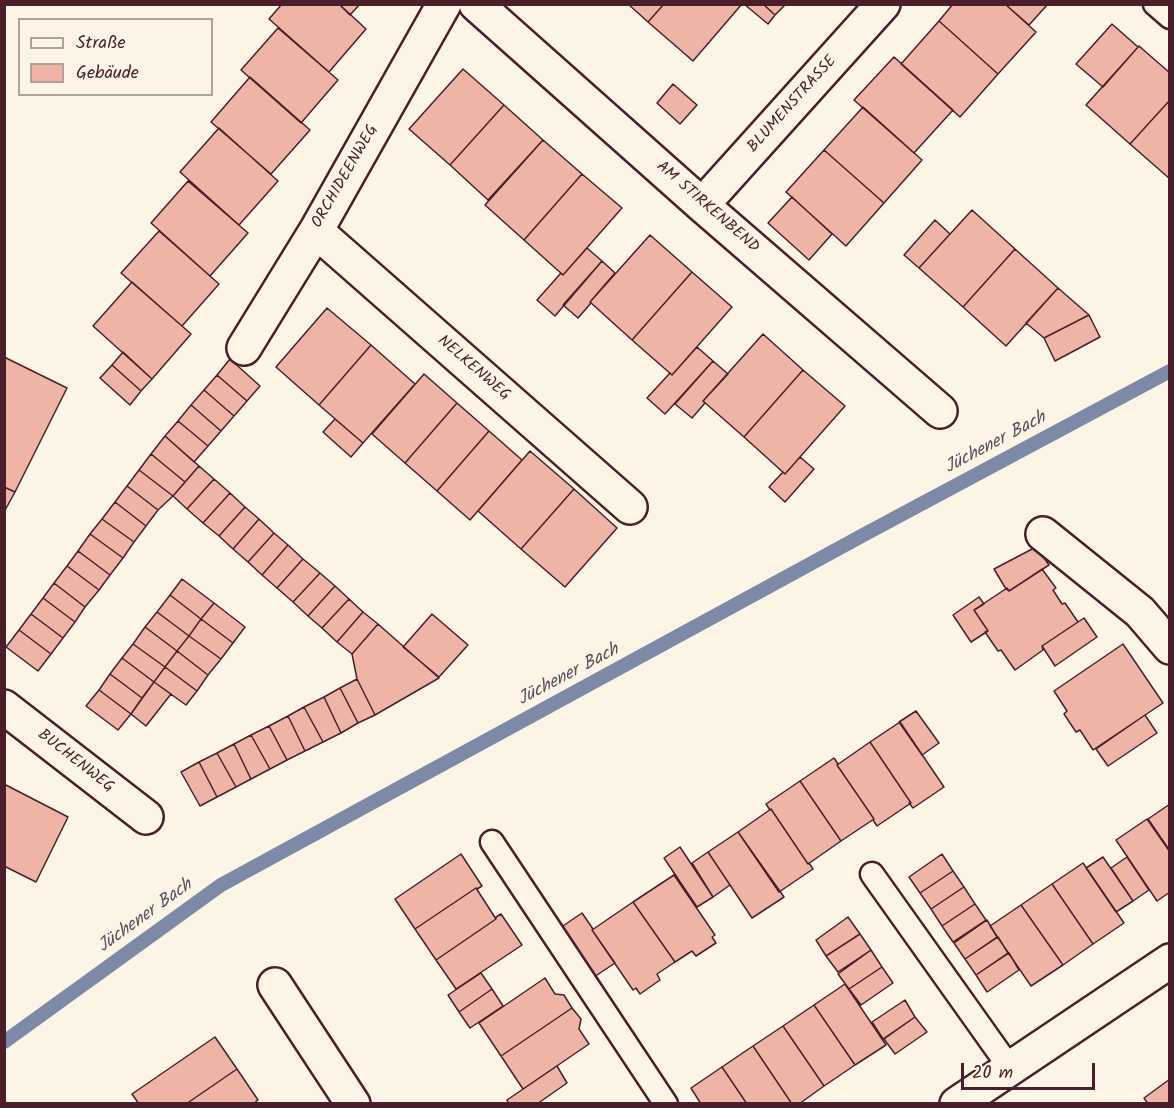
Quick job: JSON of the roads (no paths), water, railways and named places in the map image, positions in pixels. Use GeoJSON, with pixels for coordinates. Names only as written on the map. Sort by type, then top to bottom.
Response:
{"type":"FeatureCollection","features":[{"type":"Feature","properties":{"kind":"street","name":"ORCHIDEENWEG"},"geometry":{"type":"LineString","coordinates":[[244,348],[316,231],[444,4]]}},
{"type":"Feature","properties":{"kind":"street","name":"AM STIRKENBEND"},"geometry":{"type":"LineString","coordinates":[[476,4],[702,205],[940,411]]}},
{"type":"Feature","properties":{"kind":"street","name":"BLUMENSTRASSE"},"geometry":{"type":"LineString","coordinates":[[702,205],[883,4]]}},
{"type":"Feature","properties":{"kind":"street","name":"NELKENWEG"},"geometry":{"type":"LineString","coordinates":[[316,231],[630,507]]}},
{"type":"Feature","properties":{"kind":"street"},"geometry":{"type":"LineString","coordinates":[[1043,534],[1140,612],[1170,647]]}},
{"type":"Feature","properties":{"kind":"street","name":"BUCHENWEG"},"geometry":{"type":"LineString","coordinates":[[4,707],[146,817]]}},
{"type":"Feature","properties":{"kind":"street"},"geometry":{"type":"LineString","coordinates":[[957,1104],[1170,961]]}},
{"type":"Feature","properties":{"kind":"street"},"geometry":{"type":"LineString","coordinates":[[274,985],[353,1104]]}},
{"type":"Feature","properties":{"kind":"lane"},"geometry":{"type":"LineString","coordinates":[[1155,4],[1170,17]]}},
{"type":"Feature","properties":{"kind":"lane"},"geometry":{"type":"LineString","coordinates":[[492,842],[666,1104]]}},
{"type":"Feature","properties":{"kind":"lane"},"geometry":{"type":"LineString","coordinates":[[872,874],[1010,1068]]}},
{"type":"Feature","properties":{"kind":"waterway","name":"Jüchener Bach"},"geometry":{"type":"LineString","coordinates":[[4,1042],[221,885],[867,533],[1170,371]]}}]}
